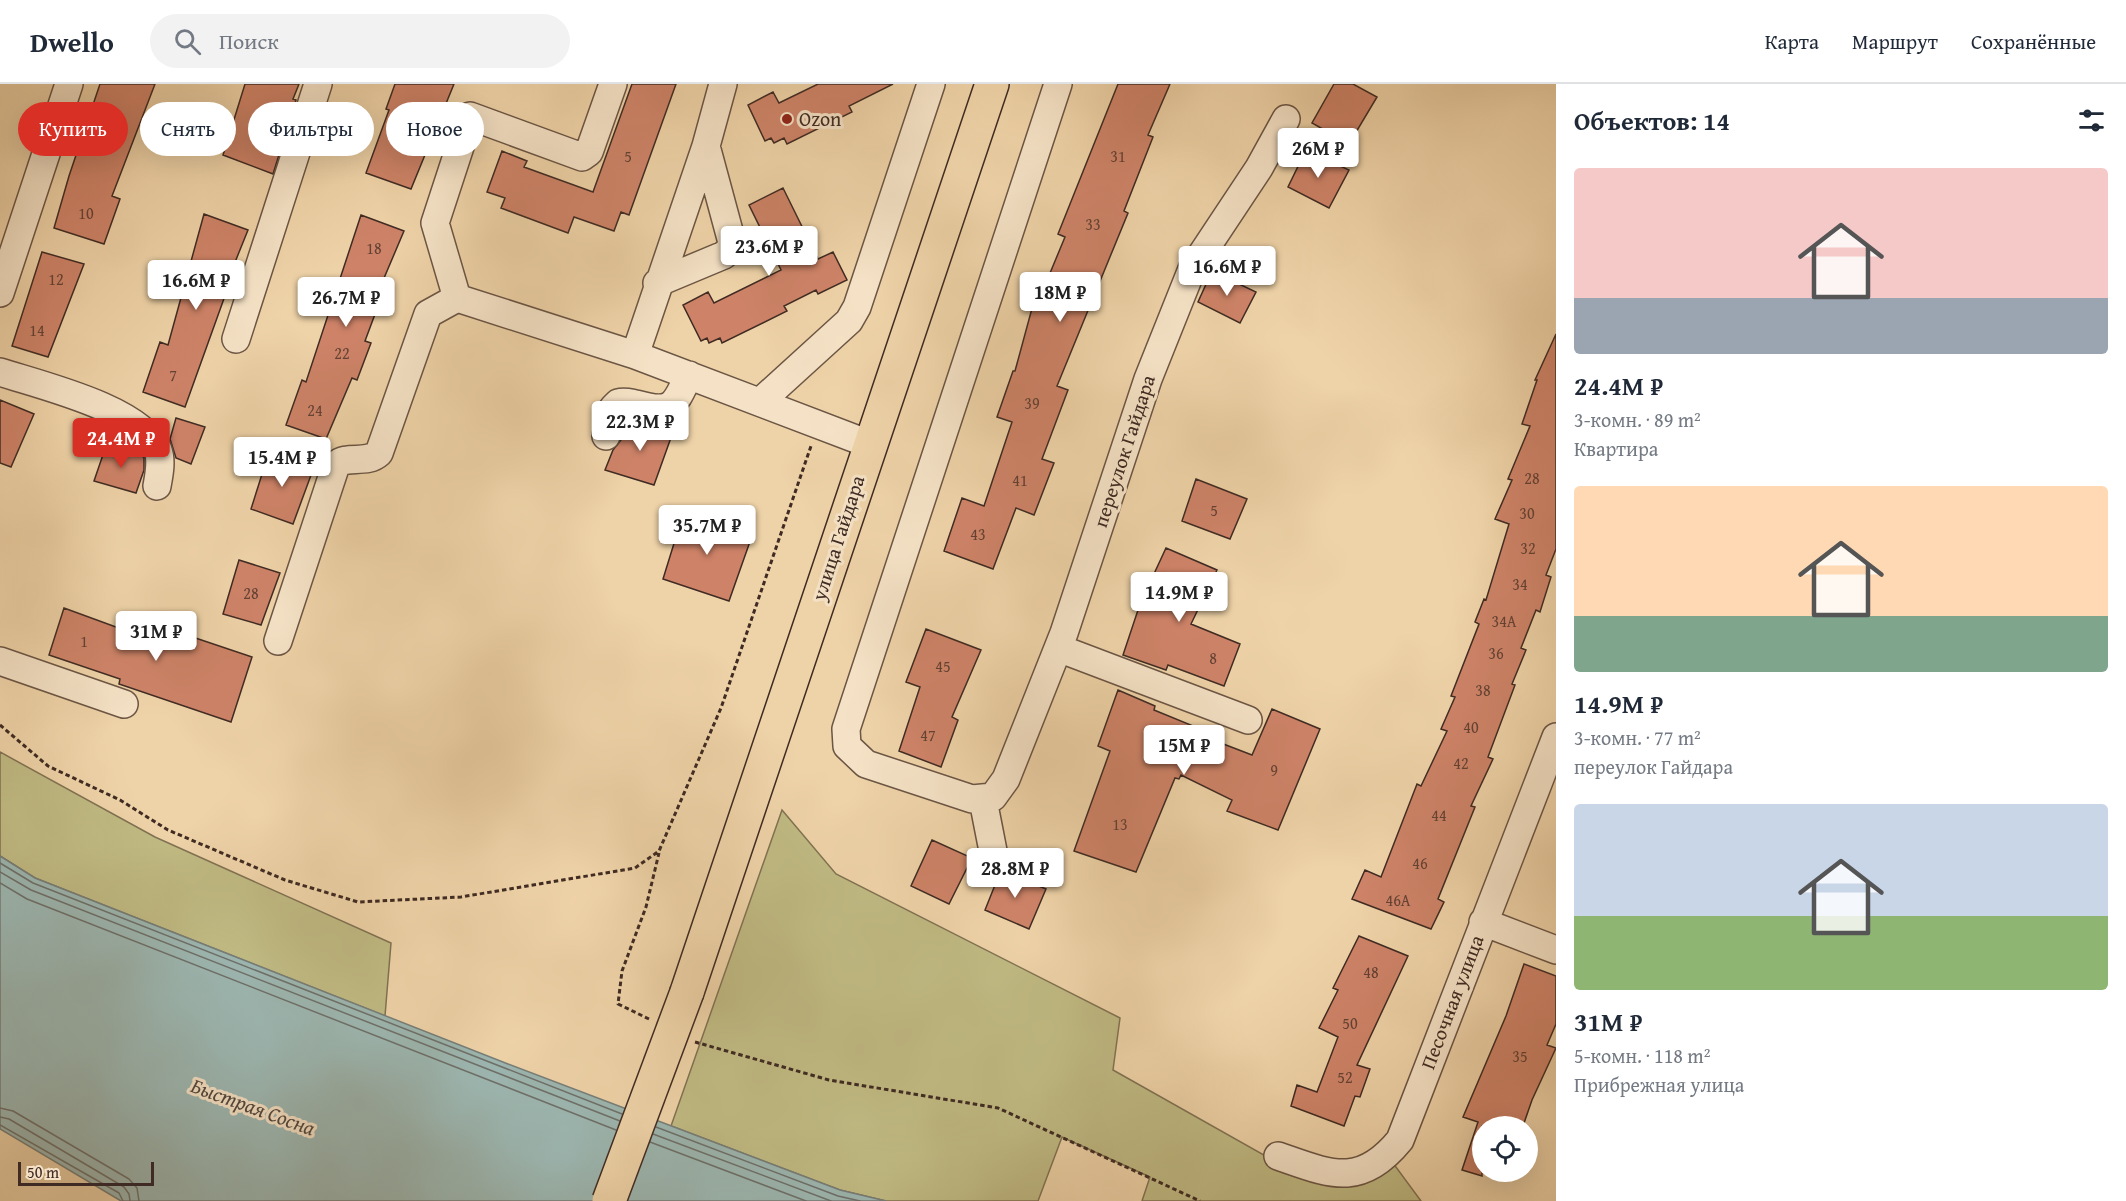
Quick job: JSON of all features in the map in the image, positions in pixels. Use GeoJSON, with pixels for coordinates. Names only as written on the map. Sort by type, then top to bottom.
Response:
{"type":"FeatureCollection","features":[{"type":"Feature","properties":{"kind":"main road","name":"улица Гайдара"},"geometry":{"type":"LineString","coordinates":[[609,1201],[687,992],[869,444],[992,84]]}},
{"type":"Feature","properties":{"kind":"street"},"geometry":{"type":"LineString","coordinates":[[0,293],[69,84]]}},
{"type":"Feature","properties":{"kind":"street"},"geometry":{"type":"LineString","coordinates":[[236,339],[318,84]]}},
{"type":"Feature","properties":{"kind":"street"},"geometry":{"type":"LineString","coordinates":[[458,298],[435,223],[470,116],[582,157],[589,152],[613,84]]}},
{"type":"Feature","properties":{"kind":"street"},"geometry":{"type":"LineString","coordinates":[[760,402],[849,321],[857,307],[931,84]]}},
{"type":"Feature","properties":{"kind":"street"},"geometry":{"type":"LineString","coordinates":[[993,851],[988,798],[972,800],[866,764],[848,746],[846,729],[1058,84]]}},
{"type":"Feature","properties":{"kind":"street"},"geometry":{"type":"LineString","coordinates":[[635,355],[657,284],[706,146],[722,85]]}},
{"type":"Feature","properties":{"kind":"street","name":"переулок Гайдара"},"geometry":{"type":"LineString","coordinates":[[988,798],[1006,779],[1058,648],[1148,379],[1192,269],[1259,168],[1286,120]]}},
{"type":"Feature","properties":{"kind":"street"},"geometry":{"type":"LineString","coordinates":[[657,284],[724,255],[733,246],[706,146]]}},
{"type":"Feature","properties":{"kind":"street"},"geometry":{"type":"LineString","coordinates":[[278,641],[336,465],[343,461],[368,460],[379,453],[428,314],[458,298],[635,355],[869,444]]}},
{"type":"Feature","properties":{"kind":"street"},"geometry":{"type":"LineString","coordinates":[[0,372],[97,405],[135,423],[149,435],[158,451],[160,470],[157,486]]}},
{"type":"Feature","properties":{"kind":"street"},"geometry":{"type":"LineString","coordinates":[[606,436],[613,408],[618,403],[625,401],[657,410],[667,408],[676,401],[689,375]]}},
{"type":"Feature","properties":{"kind":"street"},"geometry":{"type":"LineString","coordinates":[[1058,648],[1248,720]]}},
{"type":"Feature","properties":{"kind":"street"},"geometry":{"type":"LineString","coordinates":[[0,661],[124,704]]}},
{"type":"Feature","properties":{"kind":"street","name":"Песочная улица"},"geometry":{"type":"LineString","coordinates":[[1278,1156],[1307,1167],[1348,1175],[1370,1167],[1390,1153],[1400,1140],[1556,737]]}},
{"type":"Feature","properties":{"kind":"street"},"geometry":{"type":"LineString","coordinates":[[1483,922],[1556,950]]}},
{"type":"Feature","properties":{"kind":"path"},"geometry":{"type":"LineString","coordinates":[[657,1023],[618,1004],[622,971],[646,907],[659,851],[721,708],[819,424]]}},
{"type":"Feature","properties":{"kind":"path"},"geometry":{"type":"LineString","coordinates":[[0,725],[48,766],[120,800],[168,830],[285,880],[358,902],[461,897],[635,868],[659,851]]}},
{"type":"Feature","properties":{"kind":"path"},"geometry":{"type":"LineString","coordinates":[[686,1038],[705,1047],[829,1080],[998,1108],[1200,1201]]}},
{"type":"Feature","properties":{"kind":"shaded area"},"geometry":{"type":"Polygon","coordinates":[[[0,752],[155,837],[391,943],[385,1016],[35,878],[0,856],[0,752]]]}},
{"type":"Feature","properties":{"kind":"shaded area"},"geometry":{"type":"Polygon","coordinates":[[[782,810],[836,874],[1120,1018],[1113,1070],[1287,1168],[1358,1185],[1393,1163],[1421,1201],[1142,1201],[1150,1177],[1062,1137],[1038,1201],[886,1201],[840,1190],[671,1126],[782,810]]]}},
{"type":"Feature","properties":{"kind":"water","name":"Быстрая Сосна"},"geometry":{"type":"Polygon","coordinates":[[[0,856],[35,878],[508,1064],[840,1190],[886,1201],[121,1201],[0,1129],[0,856]]]}},
{"type":"Feature","properties":{"kind":"building"},"geometry":{"type":"Polygon","coordinates":[[[100,84],[155,84],[148,102],[140,102],[140,123],[128,154],[128,102],[94,102],[100,84]]]}},
{"type":"Feature","properties":{"kind":"building"},"geometry":{"type":"Polygon","coordinates":[[[245,84],[299,84],[293,99],[295,102],[248,102],[248,156],[279,156],[273,174],[226,156],[236,156],[236,113],[245,84]]]}},
{"type":"Feature","properties":{"kind":"building"},"geometry":{"type":"Polygon","coordinates":[[[395,84],[454,84],[447,102],[389,102],[395,84]]]}},
{"type":"Feature","properties":{"kind":"building"},"geometry":{"type":"Polygon","coordinates":[[[632,84],[676,84],[629,215],[621,212],[614,231],[574,217],[568,233],[501,208],[505,198],[487,192],[502,151],[527,161],[524,167],[593,192],[632,84]]]}},
{"type":"Feature","properties":{"kind":"building"},"geometry":{"type":"Polygon","coordinates":[[[818,84],[893,84],[849,106],[852,112],[787,144],[784,138],[774,143],[771,138],[765,141],[748,105],[773,92],[779,103],[818,84]]]}},
{"type":"Feature","properties":{"kind":"building"},"geometry":{"type":"Polygon","coordinates":[[[1118,84],[1170,84],[1148,135],[1153,137],[1124,211],[1128,213],[1057,386],[1068,390],[1042,459],[1054,463],[1034,515],[1016,508],[993,569],[944,551],[962,498],[984,506],[1012,422],[997,417],[1013,371],[1015,371],[1034,301],[1038,302],[1065,237],[1058,234],[1118,84]]]}},
{"type":"Feature","properties":{"kind":"building"},"geometry":{"type":"Polygon","coordinates":[[[1334,84],[1353,84],[1377,97],[1349,144],[1312,123],[1334,84]]]}},
{"type":"Feature","properties":{"kind":"building"},"geometry":{"type":"Polygon","coordinates":[[[386,118],[386,156],[425,156],[411,189],[366,173],[386,118]]]}},
{"type":"Feature","properties":{"kind":"building"},"geometry":{"type":"Polygon","coordinates":[[[1306,150],[1349,170],[1329,208],[1288,187],[1306,150]]]}},
{"type":"Feature","properties":{"kind":"building"},"geometry":{"type":"Polygon","coordinates":[[[76,156],[127,156],[112,196],[120,199],[104,244],[54,228],[76,156]]]}},
{"type":"Feature","properties":{"kind":"building"},"geometry":{"type":"Polygon","coordinates":[[[783,188],[818,259],[833,252],[847,280],[818,294],[816,290],[784,306],[787,311],[722,343],[720,338],[709,343],[707,338],[701,341],[683,305],[708,292],[714,303],[781,270],[749,205],[783,188]]]}},
{"type":"Feature","properties":{"kind":"building"},"geometry":{"type":"Polygon","coordinates":[[[204,214],[248,230],[223,292],[226,293],[185,407],[143,392],[160,342],[168,345],[204,214]]]}},
{"type":"Feature","properties":{"kind":"building"},"geometry":{"type":"Polygon","coordinates":[[[361,215],[404,231],[376,297],[381,298],[365,341],[371,343],[357,380],[352,378],[326,439],[286,425],[302,380],[306,382],[361,215]]]}},
{"type":"Feature","properties":{"kind":"building"},"geometry":{"type":"Polygon","coordinates":[[[42,252],[84,264],[48,357],[12,346],[42,252]]]}},
{"type":"Feature","properties":{"kind":"building"},"geometry":{"type":"Polygon","coordinates":[[[1212,271],[1256,292],[1240,323],[1198,302],[1212,271]]]}},
{"type":"Feature","properties":{"kind":"building"},"geometry":{"type":"Polygon","coordinates":[[[1556,334],[1556,549],[1546,575],[1551,577],[1540,612],[1536,610],[1521,648],[1526,650],[1512,684],[1515,685],[1488,757],[1493,759],[1471,806],[1475,807],[1438,899],[1444,902],[1431,929],[1352,899],[1365,870],[1381,877],[1417,784],[1421,786],[1447,731],[1441,729],[1455,697],[1451,696],[1479,624],[1475,622],[1484,599],[1486,600],[1509,524],[1495,519],[1512,480],[1508,479],[1530,426],[1522,424],[1537,380],[1535,380],[1556,334]]]}},
{"type":"Feature","properties":{"kind":"building"},"geometry":{"type":"Polygon","coordinates":[[[0,400],[34,414],[11,467],[0,463],[0,400]]]}},
{"type":"Feature","properties":{"kind":"building"},"geometry":{"type":"Polygon","coordinates":[[[176,418],[205,427],[191,464],[176,458],[170,439],[176,418]]]}},
{"type":"Feature","properties":{"kind":"building"},"geometry":{"type":"Polygon","coordinates":[[[627,418],[673,432],[654,485],[605,470],[613,450],[621,440],[627,418]]]}},
{"type":"Feature","properties":{"kind":"building"},"geometry":{"type":"Polygon","coordinates":[[[107,443],[144,457],[144,470],[136,493],[94,481],[107,443]]]}},
{"type":"Feature","properties":{"kind":"building"},"geometry":{"type":"Polygon","coordinates":[[[269,452],[314,467],[293,524],[251,509],[269,452]]]}},
{"type":"Feature","properties":{"kind":"building"},"geometry":{"type":"Polygon","coordinates":[[[1196,479],[1247,499],[1230,539],[1182,521],[1196,479]]]}},
{"type":"Feature","properties":{"kind":"building"},"geometry":{"type":"Polygon","coordinates":[[[684,511],[753,533],[729,601],[663,579],[684,511]]]}},
{"type":"Feature","properties":{"kind":"building"},"geometry":{"type":"Polygon","coordinates":[[[1166,548],[1217,570],[1191,624],[1240,644],[1224,686],[1168,665],[1166,670],[1123,655],[1140,604],[1166,548]]]}},
{"type":"Feature","properties":{"kind":"building"},"geometry":{"type":"Polygon","coordinates":[[[239,560],[280,573],[261,625],[223,614],[239,560]]]}},
{"type":"Feature","properties":{"kind":"building"},"geometry":{"type":"Polygon","coordinates":[[[64,608],[135,634],[139,619],[252,657],[231,722],[119,684],[120,679],[49,655],[64,608]]]}},
{"type":"Feature","properties":{"kind":"building"},"geometry":{"type":"Polygon","coordinates":[[[926,629],[981,650],[952,717],[958,720],[941,767],[899,751],[920,687],[906,682],[926,629]]]}},
{"type":"Feature","properties":{"kind":"building"},"geometry":{"type":"Polygon","coordinates":[[[1118,690],[1155,706],[1154,710],[1203,730],[1200,735],[1252,755],[1272,709],[1320,729],[1278,830],[1227,811],[1232,800],[1181,775],[1179,779],[1175,778],[1136,872],[1074,851],[1110,751],[1098,746],[1118,690]]]}},
{"type":"Feature","properties":{"kind":"building"},"geometry":{"type":"Polygon","coordinates":[[[932,840],[972,858],[949,904],[911,886],[932,840]]]}},
{"type":"Feature","properties":{"kind":"building"},"geometry":{"type":"Polygon","coordinates":[[[1001,870],[1046,889],[1029,929],[985,910],[1001,870]]]}},
{"type":"Feature","properties":{"kind":"building"},"geometry":{"type":"Polygon","coordinates":[[[1359,936],[1408,956],[1357,1065],[1370,1069],[1360,1097],[1355,1096],[1344,1126],[1291,1106],[1297,1085],[1317,1092],[1338,1037],[1319,1028],[1338,990],[1333,988],[1359,936]]]}},
{"type":"Feature","properties":{"kind":"building"},"geometry":{"type":"Polygon","coordinates":[[[1524,964],[1556,976],[1556,1024],[1547,1045],[1556,1048],[1526,1116],[1472,1116],[1472,1120],[1463,1117],[1506,1016],[1524,964]]]}},
{"type":"Feature","properties":{"kind":"building"},"geometry":{"type":"Polygon","coordinates":[[[1472,1140],[1472,1173],[1462,1170],[1472,1140]]]}},
{"type":"Feature","properties":{"kind":"place","name":"Ozon"},"geometry":{"type":"Point","coordinates":[787,119]}}]}
